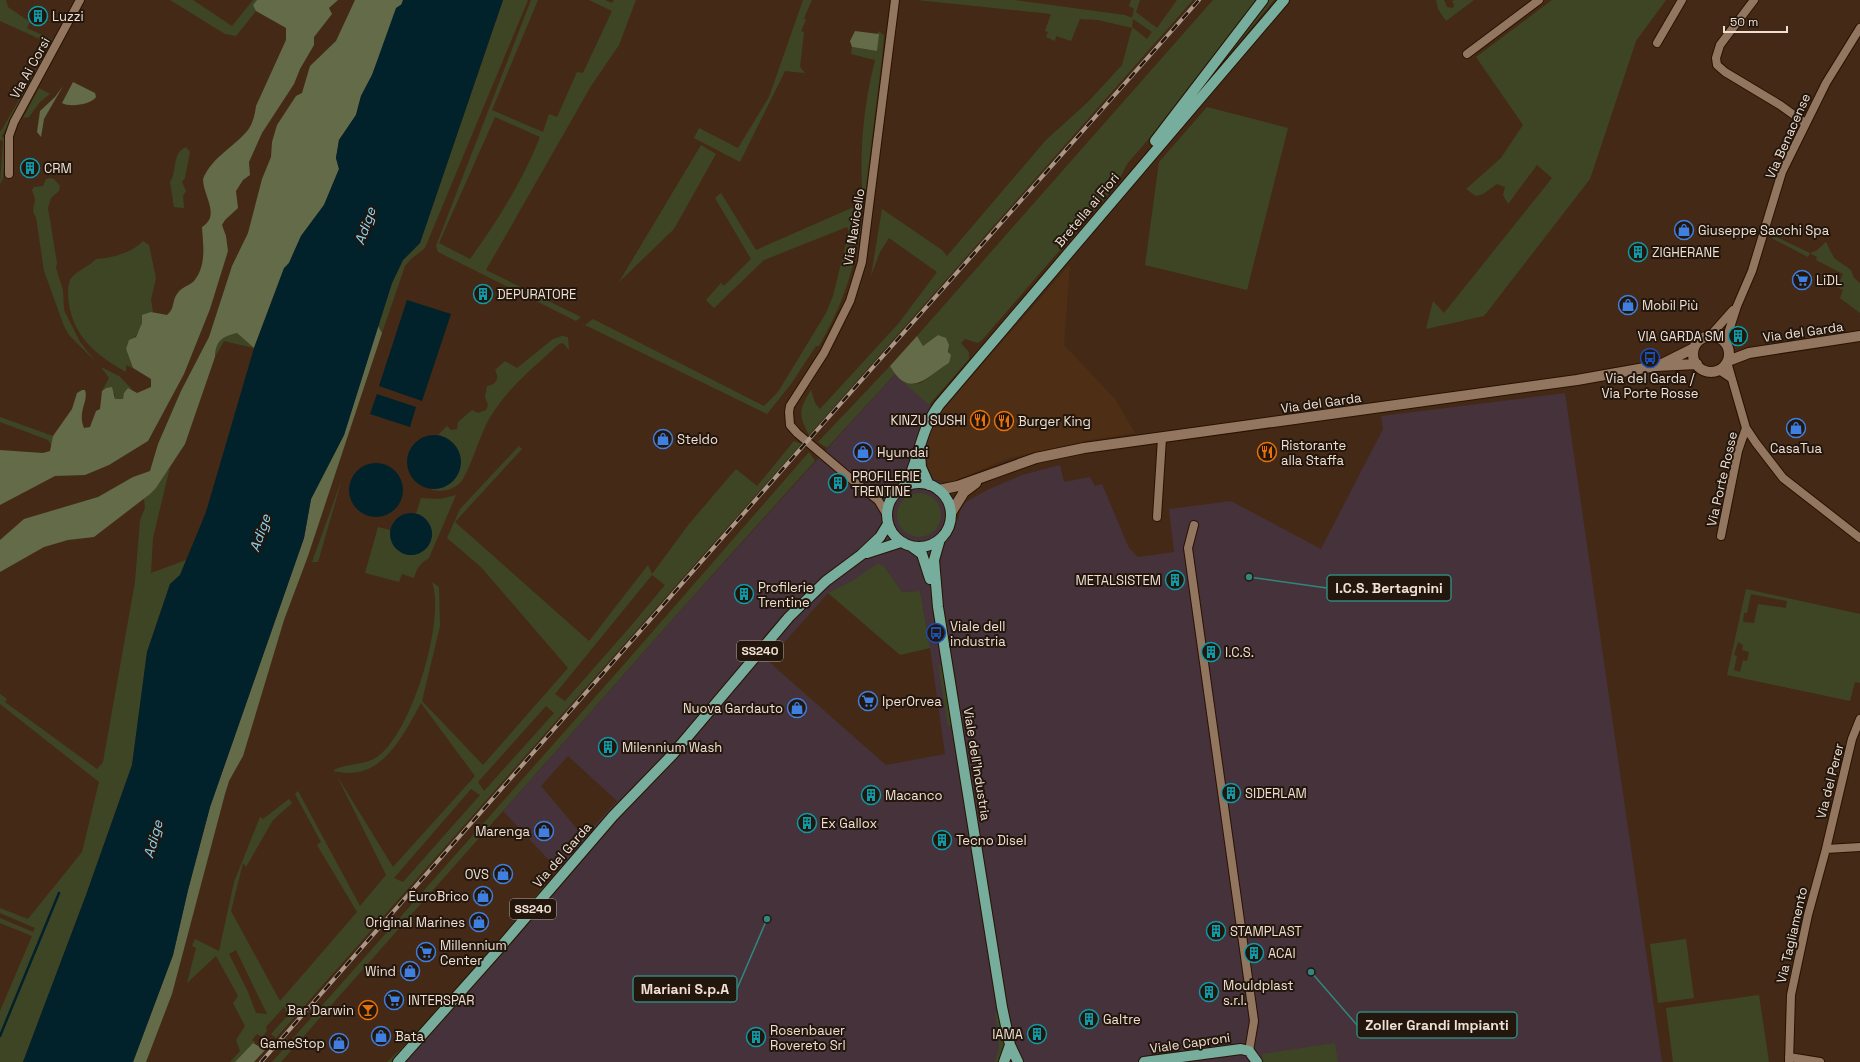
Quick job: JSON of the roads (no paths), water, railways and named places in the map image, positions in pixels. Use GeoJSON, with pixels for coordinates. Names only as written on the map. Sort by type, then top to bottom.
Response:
{"type":"FeatureCollection","features":[{"type":"Feature","properties":{"kind":"main road"},"geometry":{"type":"LineString","coordinates":[[1122,189],[1162,132],[1263,0]]}},
{"type":"Feature","properties":{"kind":"main road","name":"Bretella ai Fiori"},"geometry":{"type":"LineString","coordinates":[[902,488],[911,475],[927,424],[939,405],[1284,0]]}},
{"type":"Feature","properties":{"kind":"main road","name":"Bretella ai Fiori"},"geometry":{"type":"LineString","coordinates":[[920,443],[921,466],[929,485]]}},
{"type":"Feature","properties":{"kind":"main road"},"geometry":{"type":"LineString","coordinates":[[902,488],[913,484],[929,485],[939,490],[945,496],[951,513]]}},
{"type":"Feature","properties":{"kind":"main road","name":"Via del Garda"},"geometry":{"type":"LineString","coordinates":[[405,1062],[439,1026],[789,617],[826,581],[861,555],[880,537],[888,520],[890,502],[902,488]]}},
{"type":"Feature","properties":{"kind":"main road","name":"Via del Garda"},"geometry":{"type":"LineString","coordinates":[[940,539],[947,530],[951,513]]}},
{"type":"Feature","properties":{"kind":"main road"},"geometry":{"type":"LineString","coordinates":[[888,520],[893,534],[901,542],[911,546],[927,546],[940,539]]}},
{"type":"Feature","properties":{"kind":"main road","name":"Viale dell'Industria"},"geometry":{"type":"LineString","coordinates":[[940,539],[934,560],[938,607],[1002,1007],[1010,1045],[1018,1062]]}},
{"type":"Feature","properties":{"kind":"main road","name":"Via del Garda"},"geometry":{"type":"LineString","coordinates":[[861,555],[901,542]]}},
{"type":"Feature","properties":{"kind":"main road","name":"Viale dell'Industria"},"geometry":{"type":"LineString","coordinates":[[911,546],[918,550],[925,559],[931,583]]}},
{"type":"Feature","properties":{"kind":"main road","name":"Via del Garda"},"geometry":{"type":"LineString","coordinates":[[398,1062],[498,951],[613,816],[670,757]]}},
{"type":"Feature","properties":{"kind":"main road"},"geometry":{"type":"LineString","coordinates":[[1004,1062],[1010,1045]]}},
{"type":"Feature","properties":{"kind":"main road","name":"Viale Caproni"},"geometry":{"type":"LineString","coordinates":[[1144,1062],[1232,1049],[1249,1051],[1257,1062]]}},
{"type":"Feature","properties":{"kind":"street","name":"Via Ai Corsi"},"geometry":{"type":"LineString","coordinates":[[9,174],[10,136],[14,122],[80,0]]}},
{"type":"Feature","properties":{"kind":"street","name":"Via Navicello"},"geometry":{"type":"LineString","coordinates":[[888,520],[878,500],[797,433],[790,424],[789,412],[790,406],[796,394],[824,353],[850,301],[862,262],[895,0]]}},
{"type":"Feature","properties":{"kind":"street"},"geometry":{"type":"LineString","coordinates":[[1467,54],[1539,0]]}},
{"type":"Feature","properties":{"kind":"street"},"geometry":{"type":"LineString","coordinates":[[1657,43],[1682,0]]}},
{"type":"Feature","properties":{"kind":"street"},"geometry":{"type":"LineString","coordinates":[[1754,0],[1720,44],[1716,58],[1717,65],[1725,72],[1780,105],[1805,123]]}},
{"type":"Feature","properties":{"kind":"street","name":"Via Benacense"},"geometry":{"type":"LineString","coordinates":[[1737,306],[1746,288],[1782,172],[1826,83],[1860,28]]}},
{"type":"Feature","properties":{"kind":"street"},"geometry":{"type":"LineString","coordinates":[[1731,378],[1719,370],[1708,371],[1697,364],[1694,358],[1694,348],[1700,340],[1710,336],[1737,306]]}},
{"type":"Feature","properties":{"kind":"street"},"geometry":{"type":"LineString","coordinates":[[1719,370],[1727,362],[1727,345],[1737,306]]}},
{"type":"Feature","properties":{"kind":"street"},"geometry":{"type":"LineString","coordinates":[[1710,336],[1718,337],[1727,345]]}},
{"type":"Feature","properties":{"kind":"street","name":"Via del Garda"},"geometry":{"type":"LineString","coordinates":[[1727,362],[1749,353],[1860,336]]}},
{"type":"Feature","properties":{"kind":"street","name":"Via del Garda"},"geometry":{"type":"LineString","coordinates":[[1727,345],[1749,353]]}},
{"type":"Feature","properties":{"kind":"street","name":"Via del Garda"},"geometry":{"type":"LineString","coordinates":[[1656,366],[1694,348]]}},
{"type":"Feature","properties":{"kind":"street","name":"Via Porte Rosse"},"geometry":{"type":"LineString","coordinates":[[1727,362],[1746,428],[1756,443],[1783,478],[1860,538]]}},
{"type":"Feature","properties":{"kind":"street","name":"Via del Garda"},"geometry":{"type":"LineString","coordinates":[[939,490],[958,486],[1013,465],[1058,453],[1577,380],[1656,366],[1697,364]]}},
{"type":"Feature","properties":{"kind":"street","name":"Via Porte Rosse"},"geometry":{"type":"LineString","coordinates":[[1721,536],[1738,451],[1746,428]]}},
{"type":"Feature","properties":{"kind":"street"},"geometry":{"type":"LineString","coordinates":[[1157,517],[1162,438]]}},
{"type":"Feature","properties":{"kind":"street","name":"Via del Garda"},"geometry":{"type":"LineString","coordinates":[[951,513],[964,492],[992,474]]}},
{"type":"Feature","properties":{"kind":"street","name":"Via Navicello"},"geometry":{"type":"LineString","coordinates":[[856,483],[879,493],[902,488]]}},
{"type":"Feature","properties":{"kind":"street"},"geometry":{"type":"LineString","coordinates":[[1194,525],[1188,548],[1254,1021],[1249,1051]]}},
{"type":"Feature","properties":{"kind":"street","name":"Viale dell'Industria"},"geometry":{"type":"LineString","coordinates":[[931,583],[938,607]]}},
{"type":"Feature","properties":{"kind":"street","name":"Via del Perer"},"geometry":{"type":"LineString","coordinates":[[1826,849],[1852,739],[1860,720]]}},
{"type":"Feature","properties":{"kind":"street"},"geometry":{"type":"LineString","coordinates":[[1852,739],[1860,744]]}},
{"type":"Feature","properties":{"kind":"street"},"geometry":{"type":"LineString","coordinates":[[1826,849],[1860,847]]}},
{"type":"Feature","properties":{"kind":"street","name":"Via Tagliamento"},"geometry":{"type":"LineString","coordinates":[[1789,1060],[1791,995],[1808,915],[1826,849]]}},
{"type":"Feature","properties":{"kind":"street"},"geometry":{"type":"LineString","coordinates":[[1789,1060],[1820,1062]]}},
{"type":"Feature","properties":{"kind":"water","name":"Adige"},"geometry":{"type":"Polygon","coordinates":[[[403,0],[503,0],[420,243],[403,260],[392,283],[344,435],[311,499],[304,538],[210,807],[188,890],[173,955],[133,1062],[23,1062],[86,895],[132,765],[147,652],[170,584],[180,575],[206,512],[254,348],[284,268],[289,263],[301,236],[324,205],[339,169],[336,158],[339,140],[356,115],[361,96],[372,75],[396,8],[402,4],[403,0]]]}},
{"type":"Feature","properties":{"kind":"water"},"geometry":{"type":"Polygon","coordinates":[[[407,300],[451,314],[422,401],[379,386],[407,300]]]}},
{"type":"Feature","properties":{"kind":"water"},"geometry":{"type":"Polygon","coordinates":[[[377,394],[416,407],[410,427],[370,414],[377,394]]]}},
{"type":"Feature","properties":{"kind":"water"},"geometry":{"type":"Polygon","coordinates":[[[429,435],[439,435],[449,439],[457,447],[461,457],[461,467],[457,477],[449,485],[439,489],[429,489],[419,485],[411,477],[407,467],[407,457],[411,447],[419,439],[429,435]]]}},
{"type":"Feature","properties":{"kind":"water"},"geometry":{"type":"Polygon","coordinates":[[[376,463],[386,465],[395,471],[401,480],[403,490],[401,500],[395,509],[386,515],[376,517],[366,515],[357,509],[351,500],[349,490],[351,480],[357,471],[366,465],[376,463]]]}},
{"type":"Feature","properties":{"kind":"water"},"geometry":{"type":"Polygon","coordinates":[[[407,513],[415,513],[426,519],[432,530],[432,538],[426,549],[415,555],[407,555],[396,549],[390,538],[390,530],[396,519],[407,513]]]}},
{"type":"Feature","properties":{"kind":"waterway"},"geometry":{"type":"LineString","coordinates":[[0,1036],[59,893]]}},
{"type":"Feature","properties":{"kind":"railway"},"geometry":{"type":"LineString","coordinates":[[261,1062],[803,446],[1199,0]]}},
{"type":"Feature","properties":{"kind":"place","name":"Luzzi"},"geometry":{"type":"Point","coordinates":[38,16]}},
{"type":"Feature","properties":{"kind":"place","name":"CRM"},"geometry":{"type":"Point","coordinates":[30,168]}},
{"type":"Feature","properties":{"kind":"place","name":"Giuseppe Sacchi Spa"},"geometry":{"type":"Point","coordinates":[1684,230]}},
{"type":"Feature","properties":{"kind":"place","name":"ZIGHERANE"},"geometry":{"type":"Point","coordinates":[1638,252]}},
{"type":"Feature","properties":{"kind":"place","name":"LiDL"},"geometry":{"type":"Point","coordinates":[1802,280]}},
{"type":"Feature","properties":{"kind":"place","name":"DEPURATORE"},"geometry":{"type":"Point","coordinates":[483,294]}},
{"type":"Feature","properties":{"kind":"place","name":"Mobil Più"},"geometry":{"type":"Point","coordinates":[1628,305]}},
{"type":"Feature","properties":{"kind":"place","name":"VIA GARDA SM"},"geometry":{"type":"Point","coordinates":[1738,336]}},
{"type":"Feature","properties":{"kind":"place","name":"Via del Garda / Via Porte Rosse"},"geometry":{"type":"Point","coordinates":[1650,358]}},
{"type":"Feature","properties":{"kind":"place","name":"KINZU SUSHI"},"geometry":{"type":"Point","coordinates":[980,420]}},
{"type":"Feature","properties":{"kind":"place","name":"Burger King"},"geometry":{"type":"Point","coordinates":[1004,421]}},
{"type":"Feature","properties":{"kind":"place","name":"CasaTua"},"geometry":{"type":"Point","coordinates":[1796,428]}},
{"type":"Feature","properties":{"kind":"place","name":"Steldo"},"geometry":{"type":"Point","coordinates":[663,439]}},
{"type":"Feature","properties":{"kind":"place","name":"Hyundai"},"geometry":{"type":"Point","coordinates":[863,452]}},
{"type":"Feature","properties":{"kind":"place","name":"Ristorante alla Staffa"},"geometry":{"type":"Point","coordinates":[1267,452]}},
{"type":"Feature","properties":{"kind":"place","name":"PROFILERIE TRENTINE"},"geometry":{"type":"Point","coordinates":[838,483]}},
{"type":"Feature","properties":{"kind":"place","name":"I.C.S. Bertagnini"},"geometry":{"type":"Point","coordinates":[1249,577]}},
{"type":"Feature","properties":{"kind":"place","name":"METALSISTEM"},"geometry":{"type":"Point","coordinates":[1175,580]}},
{"type":"Feature","properties":{"kind":"place","name":"Profilerie Trentine"},"geometry":{"type":"Point","coordinates":[744,594]}},
{"type":"Feature","properties":{"kind":"place","name":"Viale dell industria"},"geometry":{"type":"Point","coordinates":[936,633]}},
{"type":"Feature","properties":{"kind":"place","name":"I.C.S."},"geometry":{"type":"Point","coordinates":[1211,652]}},
{"type":"Feature","properties":{"kind":"place","name":"IperOrvea"},"geometry":{"type":"Point","coordinates":[868,701]}},
{"type":"Feature","properties":{"kind":"place","name":"Nuova Gardauto"},"geometry":{"type":"Point","coordinates":[797,708]}},
{"type":"Feature","properties":{"kind":"place","name":"Milennium Wash"},"geometry":{"type":"Point","coordinates":[608,747]}},
{"type":"Feature","properties":{"kind":"place","name":"SIDERLAM"},"geometry":{"type":"Point","coordinates":[1231,793]}},
{"type":"Feature","properties":{"kind":"place","name":"Macanco"},"geometry":{"type":"Point","coordinates":[871,795]}},
{"type":"Feature","properties":{"kind":"place","name":"Ex Gallox"},"geometry":{"type":"Point","coordinates":[807,823]}},
{"type":"Feature","properties":{"kind":"place","name":"Marenga"},"geometry":{"type":"Point","coordinates":[544,831]}},
{"type":"Feature","properties":{"kind":"place","name":"Tecno Disel"},"geometry":{"type":"Point","coordinates":[942,840]}},
{"type":"Feature","properties":{"kind":"place","name":"OVS"},"geometry":{"type":"Point","coordinates":[503,874]}},
{"type":"Feature","properties":{"kind":"place","name":"EuroBrico"},"geometry":{"type":"Point","coordinates":[483,896]}},
{"type":"Feature","properties":{"kind":"place","name":"Mariani S.p.A"},"geometry":{"type":"Point","coordinates":[767,919]}},
{"type":"Feature","properties":{"kind":"place","name":"Original Marines"},"geometry":{"type":"Point","coordinates":[479,922]}},
{"type":"Feature","properties":{"kind":"place","name":"STAMPLAST"},"geometry":{"type":"Point","coordinates":[1216,931]}},
{"type":"Feature","properties":{"kind":"place","name":"Millennium Center"},"geometry":{"type":"Point","coordinates":[426,952]}},
{"type":"Feature","properties":{"kind":"place","name":"ACAI"},"geometry":{"type":"Point","coordinates":[1254,953]}},
{"type":"Feature","properties":{"kind":"place","name":"Wind"},"geometry":{"type":"Point","coordinates":[410,971]}},
{"type":"Feature","properties":{"kind":"place","name":"Zoller Grandi Impianti"},"geometry":{"type":"Point","coordinates":[1311,972]}},
{"type":"Feature","properties":{"kind":"place","name":"Mouldplast s.r.l."},"geometry":{"type":"Point","coordinates":[1209,992]}},
{"type":"Feature","properties":{"kind":"place","name":"INTERSPAR"},"geometry":{"type":"Point","coordinates":[394,1000]}},
{"type":"Feature","properties":{"kind":"place","name":"Bar Darwin"},"geometry":{"type":"Point","coordinates":[368,1010]}},
{"type":"Feature","properties":{"kind":"place","name":"Galtre"},"geometry":{"type":"Point","coordinates":[1089,1019]}},
{"type":"Feature","properties":{"kind":"place","name":"IAMA"},"geometry":{"type":"Point","coordinates":[1037,1034]}},
{"type":"Feature","properties":{"kind":"place","name":"Bata"},"geometry":{"type":"Point","coordinates":[381,1036]}},
{"type":"Feature","properties":{"kind":"place","name":"Rosenbauer Rovereto Srl"},"geometry":{"type":"Point","coordinates":[756,1037]}},
{"type":"Feature","properties":{"kind":"place","name":"GameStop"},"geometry":{"type":"Point","coordinates":[339,1043]}}]}
